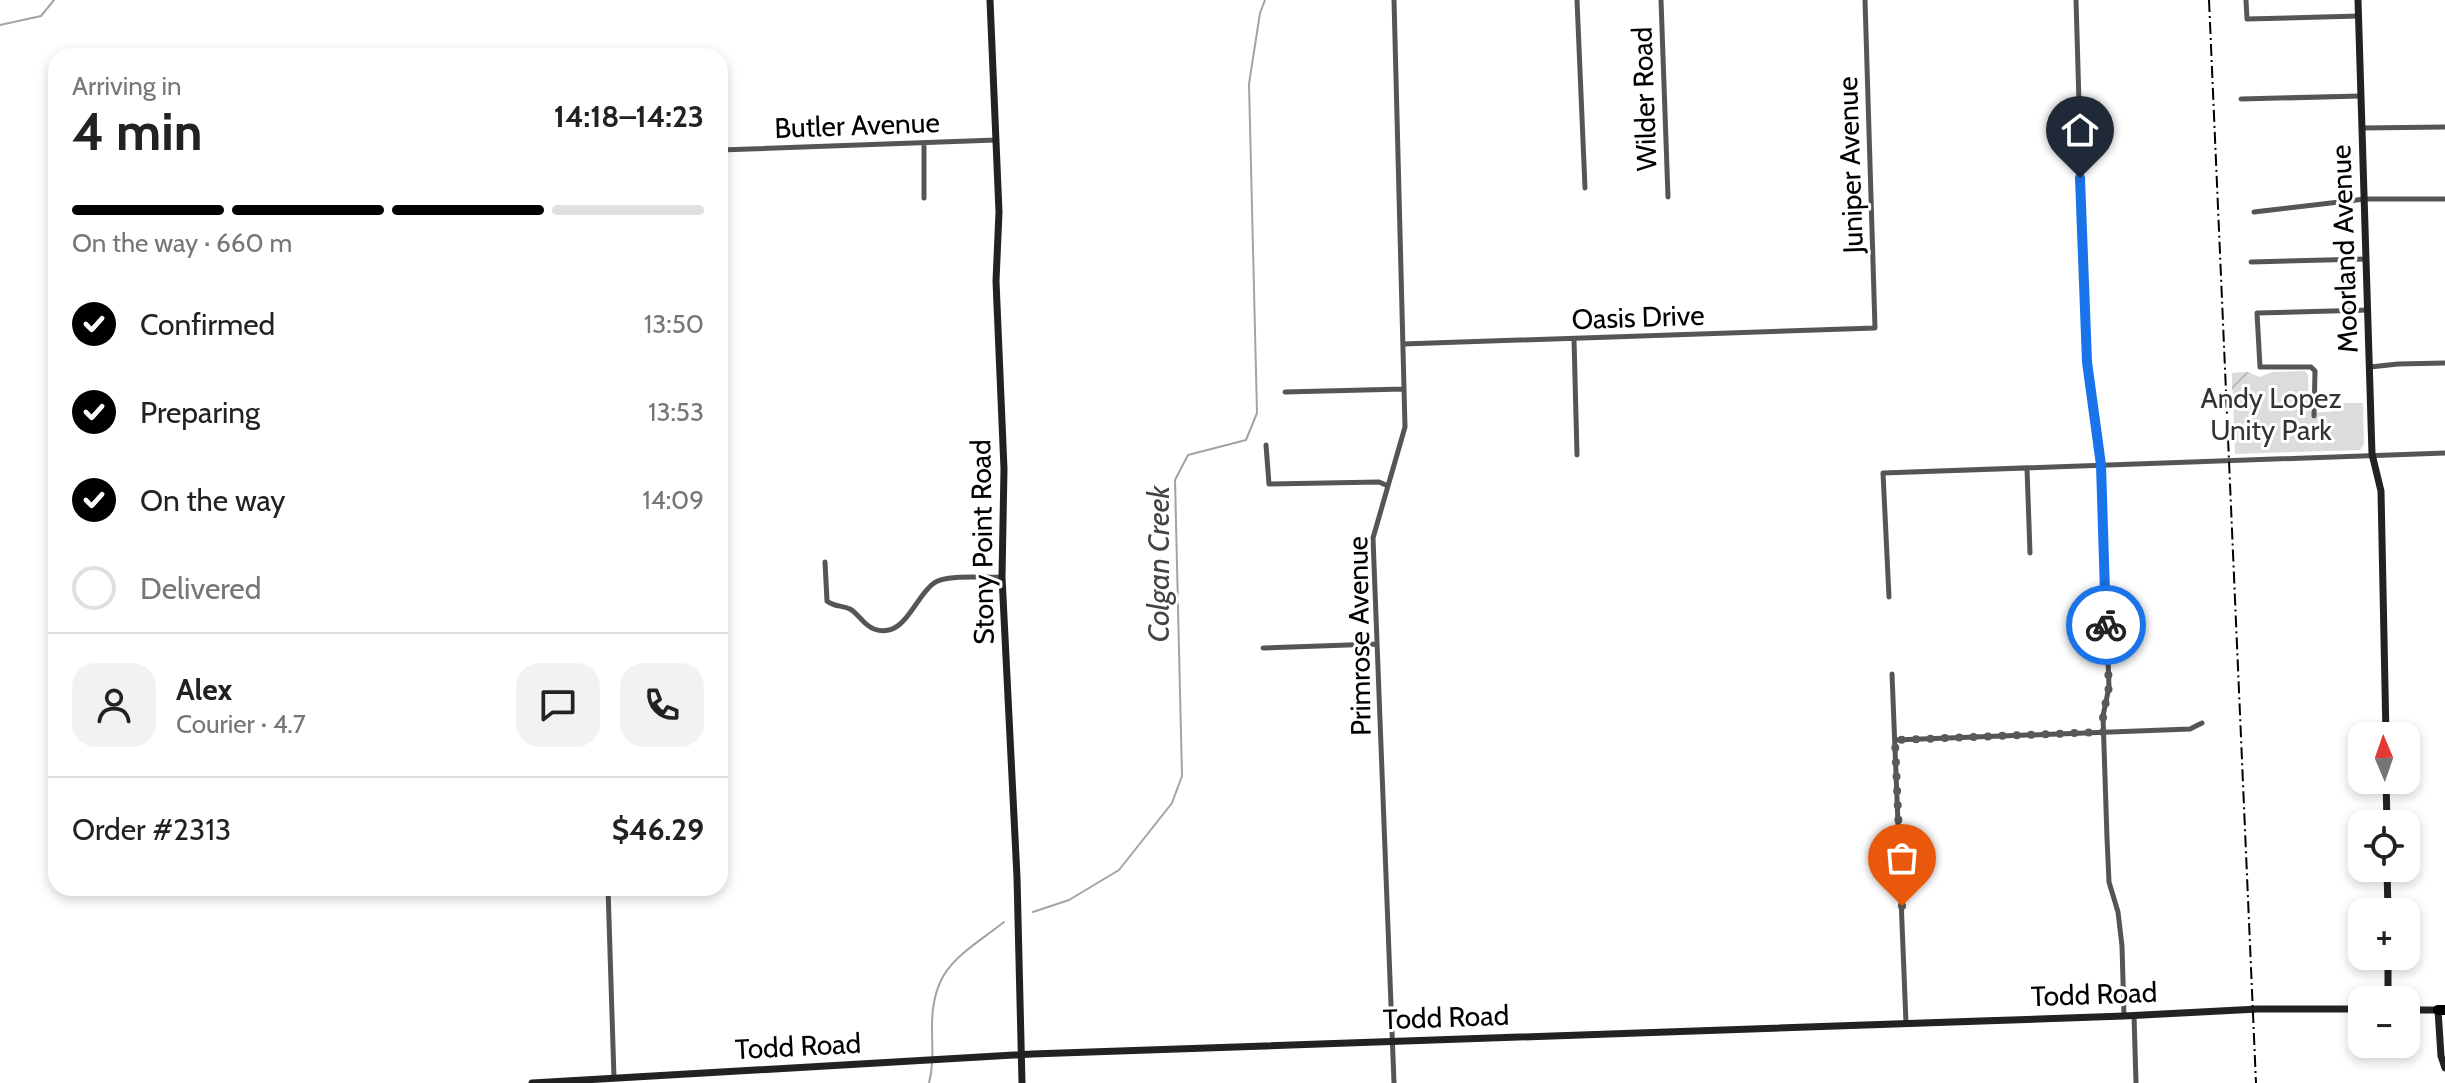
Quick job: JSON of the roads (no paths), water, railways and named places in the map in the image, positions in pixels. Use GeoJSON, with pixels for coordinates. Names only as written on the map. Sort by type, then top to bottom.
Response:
{"type":"FeatureCollection","features":[{"type":"Feature","properties":{"kind":"main road","name":"Stony Point Road"},"geometry":{"type":"LineString","coordinates":[[990,0],[999,212],[996,281],[1004,469],[1002,577],[1017,877],[1022,1083]]}},
{"type":"Feature","properties":{"kind":"main road","name":"Moorland Avenue"},"geometry":{"type":"LineString","coordinates":[[2358,0],[2372,454],[2381,491],[2386,722]]}},
{"type":"Feature","properties":{"kind":"main road","name":"Todd Road"},"geometry":{"type":"LineString","coordinates":[[532,1083],[1021,1055],[2258,1009],[2348,1009]]}},
{"type":"Feature","properties":{"kind":"main road"},"geometry":{"type":"LineString","coordinates":[[2420,1010],[2442,1010],[2441,1056],[2445,1068]]}},
{"type":"Feature","properties":{"kind":"street","name":"Primrose Avenue"},"geometry":{"type":"LineString","coordinates":[[1394,0],[1405,427],[1373,538],[1394,1083]]}},
{"type":"Feature","properties":{"kind":"street"},"geometry":{"type":"LineString","coordinates":[[1577,0],[1585,188]]}},
{"type":"Feature","properties":{"kind":"street","name":"Wilder Road"},"geometry":{"type":"LineString","coordinates":[[1661,0],[1668,197]]}},
{"type":"Feature","properties":{"kind":"street","name":"Juniper Avenue"},"geometry":{"type":"LineString","coordinates":[[1865,0],[1875,328]]}},
{"type":"Feature","properties":{"kind":"street"},"geometry":{"type":"LineString","coordinates":[[2076,0],[2086,356],[2101,465],[2109,687],[2103,716],[2109,882],[2118,912],[2122,946],[2124,1016]]}},
{"type":"Feature","properties":{"kind":"street"},"geometry":{"type":"LineString","coordinates":[[2246,0],[2247,19],[2359,16]]}},
{"type":"Feature","properties":{"kind":"street"},"geometry":{"type":"LineString","coordinates":[[2241,99],[2361,96]]}},
{"type":"Feature","properties":{"kind":"street"},"geometry":{"type":"LineString","coordinates":[[2363,128],[2445,127]]}},
{"type":"Feature","properties":{"kind":"street","name":"Butler Avenue"},"geometry":{"type":"LineString","coordinates":[[728,150],[996,140]]}},
{"type":"Feature","properties":{"kind":"street"},"geometry":{"type":"LineString","coordinates":[[924,143],[924,198]]}},
{"type":"Feature","properties":{"kind":"street"},"geometry":{"type":"LineString","coordinates":[[2254,212],[2365,199],[2445,199]]}},
{"type":"Feature","properties":{"kind":"street"},"geometry":{"type":"LineString","coordinates":[[2251,262],[2367,259]]}},
{"type":"Feature","properties":{"kind":"street"},"geometry":{"type":"LineString","coordinates":[[2314,416],[2315,371],[2311,367],[2260,367],[2257,313],[2368,310]]}},
{"type":"Feature","properties":{"kind":"street","name":"Oasis Drive"},"geometry":{"type":"LineString","coordinates":[[1403,344],[1875,328]]}},
{"type":"Feature","properties":{"kind":"street"},"geometry":{"type":"LineString","coordinates":[[1574,339],[1577,455]]}},
{"type":"Feature","properties":{"kind":"street"},"geometry":{"type":"LineString","coordinates":[[2370,367],[2445,363]]}},
{"type":"Feature","properties":{"kind":"street"},"geometry":{"type":"LineString","coordinates":[[1285,392],[1404,389]]}},
{"type":"Feature","properties":{"kind":"street"},"geometry":{"type":"LineString","coordinates":[[1266,445],[1269,484],[1379,482],[1388,486]]}},
{"type":"Feature","properties":{"kind":"street"},"geometry":{"type":"LineString","coordinates":[[2316,449],[2316,457]]}},
{"type":"Feature","properties":{"kind":"street"},"geometry":{"type":"LineString","coordinates":[[1889,597],[1883,473],[2445,453]]}},
{"type":"Feature","properties":{"kind":"street"},"geometry":{"type":"LineString","coordinates":[[2027,468],[2030,553]]}},
{"type":"Feature","properties":{"kind":"street"},"geometry":{"type":"LineString","coordinates":[[825,562],[827,601],[853,611],[864,623],[877,630],[893,629],[900,624],[924,592],[940,580],[1002,577]]}},
{"type":"Feature","properties":{"kind":"street"},"geometry":{"type":"LineString","coordinates":[[1263,648],[1376,644]]}},
{"type":"Feature","properties":{"kind":"street"},"geometry":{"type":"LineString","coordinates":[[1892,674],[1906,1023]]}},
{"type":"Feature","properties":{"kind":"street"},"geometry":{"type":"LineString","coordinates":[[1895,740],[2190,729],[2202,723]]}},
{"type":"Feature","properties":{"kind":"street"},"geometry":{"type":"LineString","coordinates":[[608,896],[614,1078]]}},
{"type":"Feature","properties":{"kind":"street"},"geometry":{"type":"LineString","coordinates":[[2134,1015],[2136,1083]]}},
{"type":"Feature","properties":{"kind":"waterway"},"geometry":{"type":"LineString","coordinates":[[0,25],[41,16],[54,0]]}},
{"type":"Feature","properties":{"kind":"waterway","name":"Colgan Creek"},"geometry":{"type":"LineString","coordinates":[[1033,912],[1069,900],[1119,870],[1172,803],[1182,776],[1175,480],[1188,455],[1246,440],[1257,413],[1249,84],[1260,13],[1265,0]]}},
{"type":"Feature","properties":{"kind":"waterway","name":"Colgan Creek"},"geometry":{"type":"LineString","coordinates":[[929,1083],[933,1006],[937,989],[952,964],[1004,922]]}},
{"type":"Feature","properties":{"kind":"railway"},"geometry":{"type":"LineString","coordinates":[[2209,0],[2256,1083]]}},
{"type":"Feature","properties":{"kind":"park label","name":"Andy Lopez Unity Park"},"geometry":{"type":"Point","coordinates":[2271,414]}}]}
